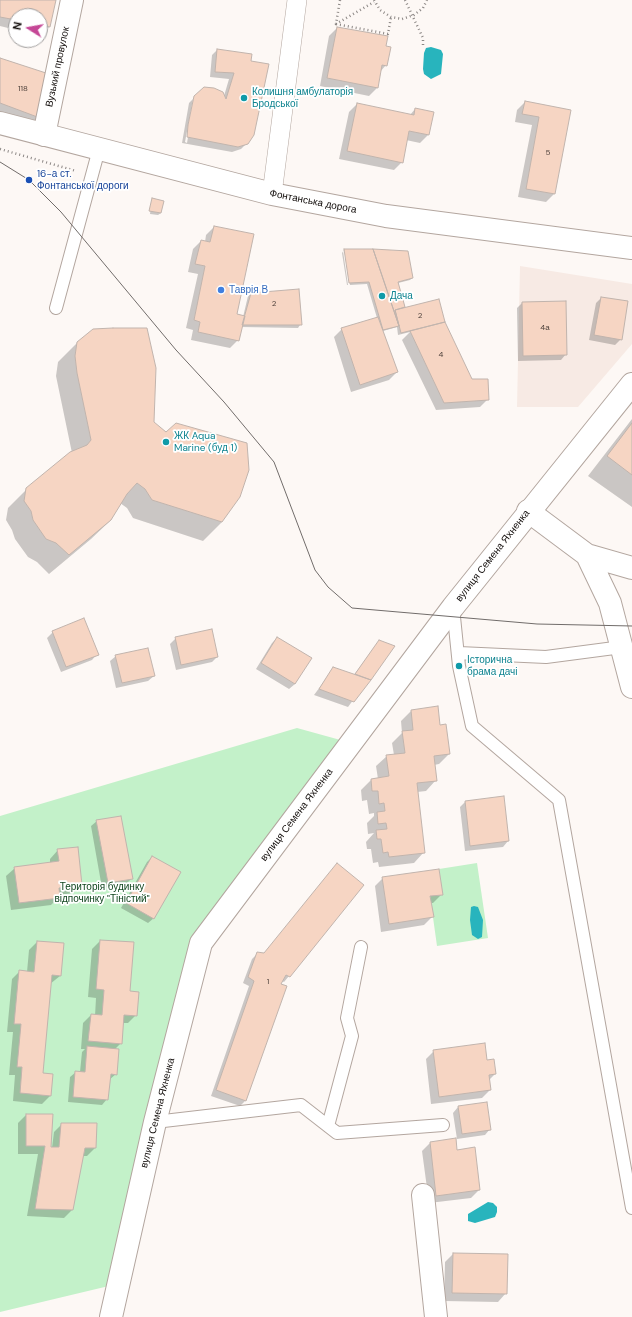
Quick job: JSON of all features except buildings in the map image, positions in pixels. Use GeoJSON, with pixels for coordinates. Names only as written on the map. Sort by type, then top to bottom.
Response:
{"type":"FeatureCollection","features":[{"type":"Feature","properties":{"kind":"street","name":"Вузький провулок"},"geometry":{"type":"LineString","coordinates":[[44,135],[72,0]]}},
{"type":"Feature","properties":{"kind":"street"},"geometry":{"type":"LineString","coordinates":[[272,194],[297,0]]}},
{"type":"Feature","properties":{"kind":"street","name":"Фонтанська дорога"},"geometry":{"type":"LineString","coordinates":[[0,123],[272,194],[386,216],[632,248]]}},
{"type":"Feature","properties":{"kind":"street","name":"вулиця Семена Яхненка"},"geometry":{"type":"LineString","coordinates":[[111,1317],[155,1122],[201,943],[453,607],[528,511],[632,384]]}},
{"type":"Feature","properties":{"kind":"street"},"geometry":{"type":"LineString","coordinates":[[528,511],[587,555],[632,568]]}},
{"type":"Feature","properties":{"kind":"street"},"geometry":{"type":"LineString","coordinates":[[587,555],[610,603],[632,687]]}},
{"type":"Feature","properties":{"kind":"street"},"geometry":{"type":"LineString","coordinates":[[423,1195],[436,1317]]}},
{"type":"Feature","properties":{"kind":"lane"},"geometry":{"type":"LineString","coordinates":[[56,308],[100,149]]}},
{"type":"Feature","properties":{"kind":"lane"},"geometry":{"type":"LineString","coordinates":[[453,607],[459,653],[459,666],[472,726],[559,800],[632,1208]]}},
{"type":"Feature","properties":{"kind":"lane"},"geometry":{"type":"LineString","coordinates":[[459,653],[546,657],[622,647]]}},
{"type":"Feature","properties":{"kind":"lane"},"geometry":{"type":"LineString","coordinates":[[328,1126],[352,1036],[347,1018],[361,947]]}},
{"type":"Feature","properties":{"kind":"lane"},"geometry":{"type":"LineString","coordinates":[[155,1122],[301,1105],[337,1133],[443,1125]]}},
{"type":"Feature","properties":{"kind":"path"},"geometry":{"type":"LineString","coordinates":[[336,24],[340,0]]}},
{"type":"Feature","properties":{"kind":"path"},"geometry":{"type":"LineString","coordinates":[[405,0],[411,16],[423,38],[423,46]]}},
{"type":"Feature","properties":{"kind":"path"},"geometry":{"type":"LineString","coordinates":[[336,24],[374,1],[380,10],[390,17],[402,19],[411,16],[423,8],[427,0]]}},
{"type":"Feature","properties":{"kind":"path"},"geometry":{"type":"LineString","coordinates":[[336,24],[388,34],[390,17]]}},
{"type":"Feature","properties":{"kind":"path"},"geometry":{"type":"LineString","coordinates":[[0,149],[92,176]]}},
{"type":"Feature","properties":{"kind":"shaded area"},"geometry":{"type":"Polygon","coordinates":[[[520,266],[632,284],[632,344],[578,407],[517,407],[520,266]]]}},
{"type":"Feature","properties":{"kind":"green space","name":"Територія будинку відпочинку \"Тіністий\""},"geometry":{"type":"Polygon","coordinates":[[[297,728],[344,741],[193,939],[113,1285],[0,1312],[0,816],[297,728]]]}},
{"type":"Feature","properties":{"kind":"green space"},"geometry":{"type":"Polygon","coordinates":[[[477,863],[488,938],[437,946],[430,896],[442,895],[439,869],[477,863]]]}},
{"type":"Feature","properties":{"kind":"water"},"geometry":{"type":"Polygon","coordinates":[[[431,47],[441,50],[443,54],[441,74],[431,79],[424,74],[423,69],[424,53],[426,48],[431,47]]]}},
{"type":"Feature","properties":{"kind":"water"},"geometry":{"type":"Polygon","coordinates":[[[471,907],[478,907],[483,920],[482,937],[478,939],[472,935],[470,920],[471,907]]]}},
{"type":"Feature","properties":{"kind":"water"},"geometry":{"type":"Polygon","coordinates":[[[488,1202],[493,1203],[497,1207],[495,1217],[475,1223],[468,1221],[468,1214],[488,1202]]]}},
{"type":"Feature","properties":{"kind":"tram line"},"geometry":{"type":"LineString","coordinates":[[0,162],[29,180],[61,212],[176,350],[224,402],[274,462],[315,570],[328,587],[352,608],[537,624],[632,626]]}},
{"type":"Feature","properties":{"kind":"place","name":"Колишня амбулаторія Бродської"},"geometry":{"type":"Point","coordinates":[244,98]}},
{"type":"Feature","properties":{"kind":"place","name":"16-а ст. Фонтанської дороги"},"geometry":{"type":"Point","coordinates":[29,180]}},
{"type":"Feature","properties":{"kind":"place","name":"Таврія В"},"geometry":{"type":"Point","coordinates":[221,290]}},
{"type":"Feature","properties":{"kind":"place","name":"Дача"},"geometry":{"type":"Point","coordinates":[382,296]}},
{"type":"Feature","properties":{"kind":"place","name":"ЖК Aqua Marine (буд 1)"},"geometry":{"type":"Point","coordinates":[166,442]}},
{"type":"Feature","properties":{"kind":"place","name":"Історична брама дачі"},"geometry":{"type":"Point","coordinates":[459,666]}}]}
